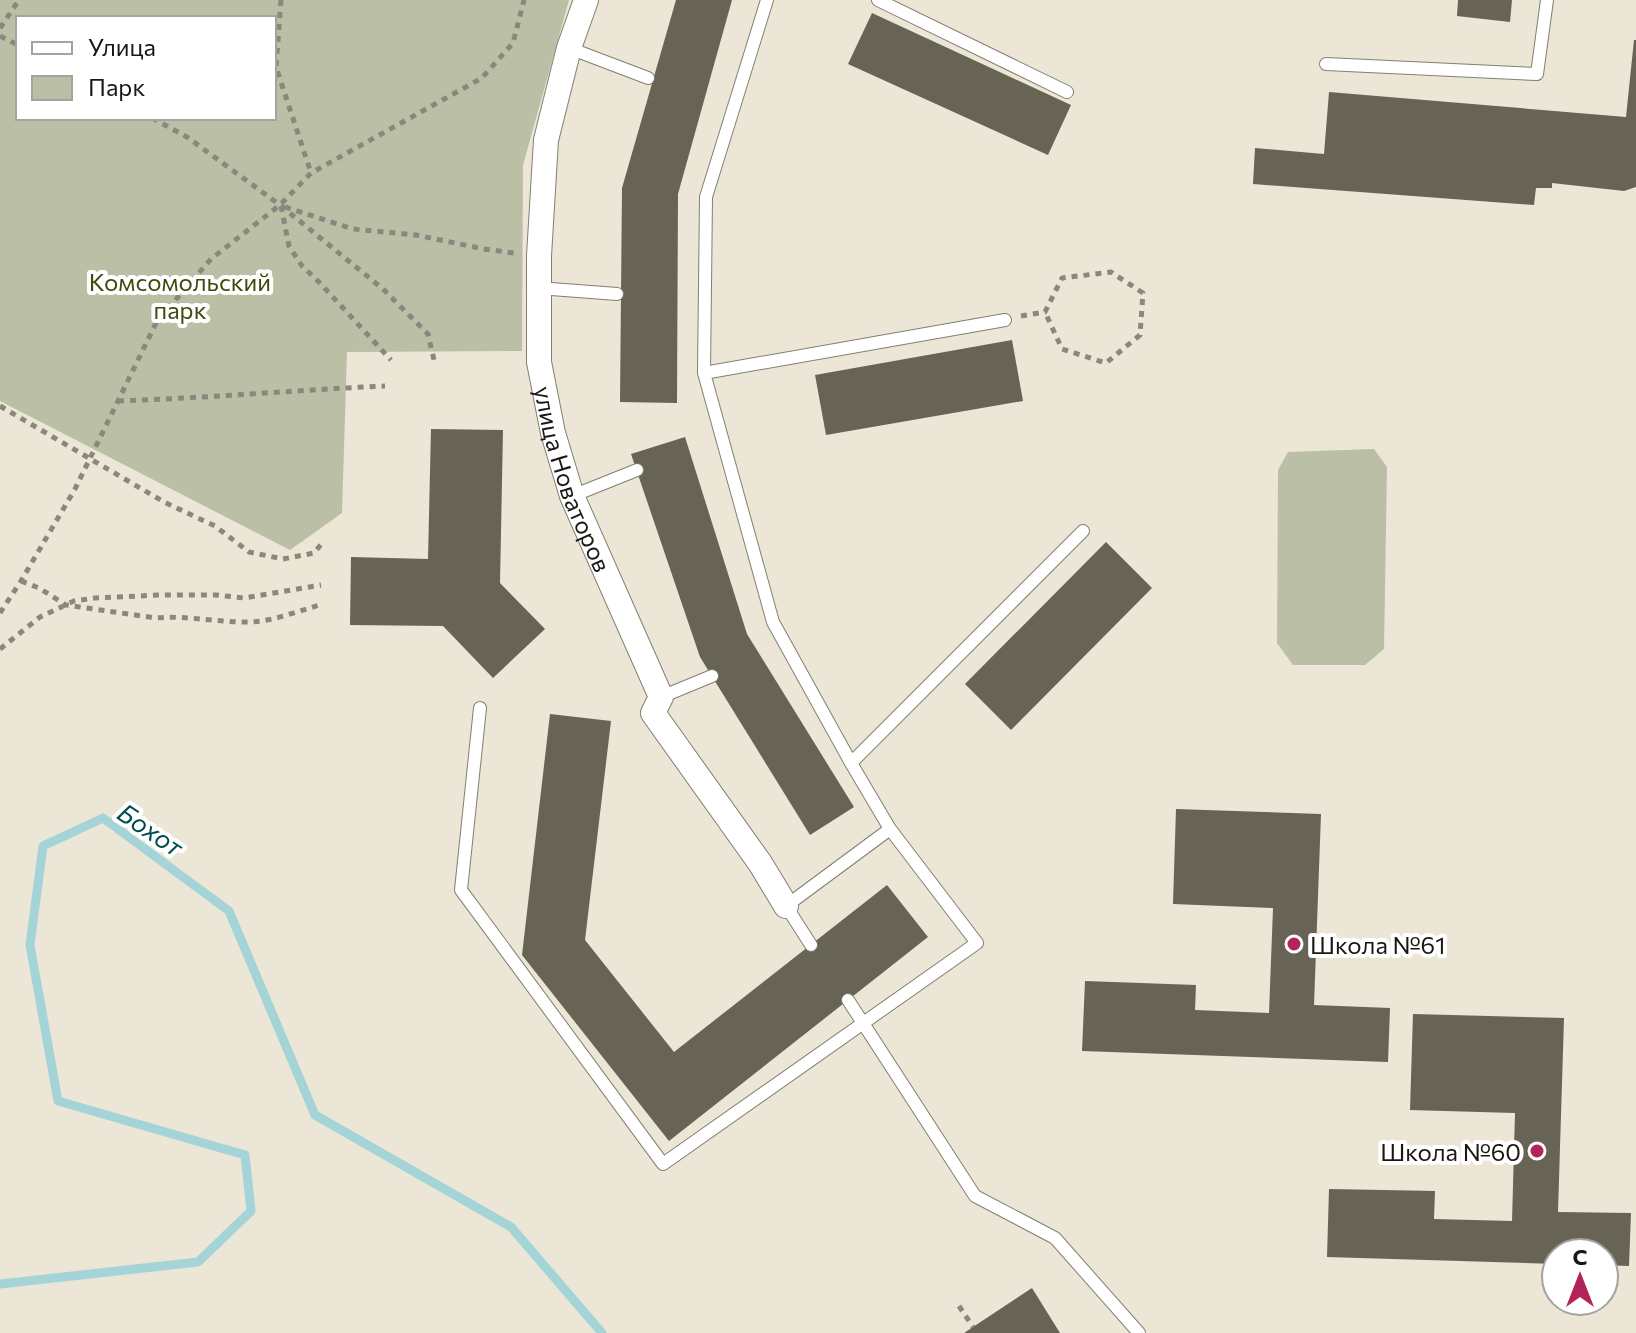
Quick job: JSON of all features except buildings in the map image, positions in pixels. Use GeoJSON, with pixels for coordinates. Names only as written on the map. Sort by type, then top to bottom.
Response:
{"type":"FeatureCollection","features":[{"type":"Feature","properties":{"kind":"street","name":"улица Новаторов"},"geometry":{"type":"LineString","coordinates":[[586,0],[569,48],[546,140],[539,256],[539,362],[553,433],[572,496],[661,697],[653,713],[760,863],[786,906]]}},
{"type":"Feature","properties":{"kind":"lane"},"geometry":{"type":"LineString","coordinates":[[480,708],[461,890],[663,1164],[977,943],[890,829],[773,622],[704,373],[706,197],[767,0]]}},
{"type":"Feature","properties":{"kind":"lane"},"geometry":{"type":"LineString","coordinates":[[878,0],[1067,92]]}},
{"type":"Feature","properties":{"kind":"lane"},"geometry":{"type":"LineString","coordinates":[[1326,64],[1537,74],[1547,0]]}},
{"type":"Feature","properties":{"kind":"lane"},"geometry":{"type":"LineString","coordinates":[[569,48],[648,78]]}},
{"type":"Feature","properties":{"kind":"lane"},"geometry":{"type":"LineString","coordinates":[[538,288],[617,294]]}},
{"type":"Feature","properties":{"kind":"lane"},"geometry":{"type":"LineString","coordinates":[[704,373],[1005,320]]}},
{"type":"Feature","properties":{"kind":"lane"},"geometry":{"type":"LineString","coordinates":[[572,496],[637,470]]}},
{"type":"Feature","properties":{"kind":"lane"},"geometry":{"type":"LineString","coordinates":[[851,763],[1083,531]]}},
{"type":"Feature","properties":{"kind":"lane"},"geometry":{"type":"LineString","coordinates":[[661,697],[712,676]]}},
{"type":"Feature","properties":{"kind":"lane"},"geometry":{"type":"LineString","coordinates":[[811,945],[786,906],[890,829]]}},
{"type":"Feature","properties":{"kind":"lane"},"geometry":{"type":"LineString","coordinates":[[848,1000],[975,1196],[1055,1238],[1139,1333]]}},
{"type":"Feature","properties":{"kind":"path"},"geometry":{"type":"LineString","coordinates":[[0,28],[19,0]]}},
{"type":"Feature","properties":{"kind":"path"},"geometry":{"type":"LineString","coordinates":[[281,0],[276,67],[311,173]]}},
{"type":"Feature","properties":{"kind":"path"},"geometry":{"type":"LineString","coordinates":[[0,613],[75,489],[157,321],[211,259],[280,205],[311,173],[482,78],[513,43],[524,0]]}},
{"type":"Feature","properties":{"kind":"path"},"geometry":{"type":"LineString","coordinates":[[156,120],[187,137],[280,205],[383,289],[428,334],[434,360]]}},
{"type":"Feature","properties":{"kind":"path"},"geometry":{"type":"LineString","coordinates":[[280,205],[353,229],[416,235],[539,256]]}},
{"type":"Feature","properties":{"kind":"path"},"geometry":{"type":"LineString","coordinates":[[280,205],[289,246],[302,266],[391,360]]}},
{"type":"Feature","properties":{"kind":"path"},"geometry":{"type":"LineString","coordinates":[[1111,272],[1143,293],[1140,335],[1106,363],[1062,349],[1045,312],[1062,278],[1111,272]]}},
{"type":"Feature","properties":{"kind":"path"},"geometry":{"type":"LineString","coordinates":[[1005,320],[1045,312]]}},
{"type":"Feature","properties":{"kind":"path"},"geometry":{"type":"LineString","coordinates":[[118,401],[385,386]]}},
{"type":"Feature","properties":{"kind":"path"},"geometry":{"type":"LineString","coordinates":[[0,406],[164,502],[215,526],[249,552],[283,559],[314,553],[323,542]]}},
{"type":"Feature","properties":{"kind":"path"},"geometry":{"type":"LineString","coordinates":[[21,581],[66,605],[156,618],[255,622],[320,605]]}},
{"type":"Feature","properties":{"kind":"path"},"geometry":{"type":"LineString","coordinates":[[0,649],[40,617],[74,601],[160,595],[244,598],[321,585]]}},
{"type":"Feature","properties":{"kind":"path"},"geometry":{"type":"LineString","coordinates":[[959,1306],[973,1327]]}},
{"type":"Feature","properties":{"kind":"green space","name":"Комсомольский парк"},"geometry":{"type":"Polygon","coordinates":[[[0,0],[569,0],[523,165],[522,351],[347,352],[342,513],[290,550],[0,401],[0,0]]]}},
{"type":"Feature","properties":{"kind":"green space"},"geometry":{"type":"Polygon","coordinates":[[[1374,449],[1387,467],[1384,649],[1365,665],[1293,665],[1277,643],[1278,470],[1288,452],[1374,449]]]}},
{"type":"Feature","properties":{"kind":"waterway","name":"Бохот"},"geometry":{"type":"LineString","coordinates":[[0,1284],[198,1262],[251,1211],[245,1155],[58,1101],[30,945],[43,846],[103,818],[229,911],[315,1115],[511,1227],[602,1333]]}},
{"type":"Feature","properties":{"kind":"place","name":"Школа №61"},"geometry":{"type":"Point","coordinates":[1294,944]}},
{"type":"Feature","properties":{"kind":"place","name":"Школа №60"},"geometry":{"type":"Point","coordinates":[1537,1151]}}]}
